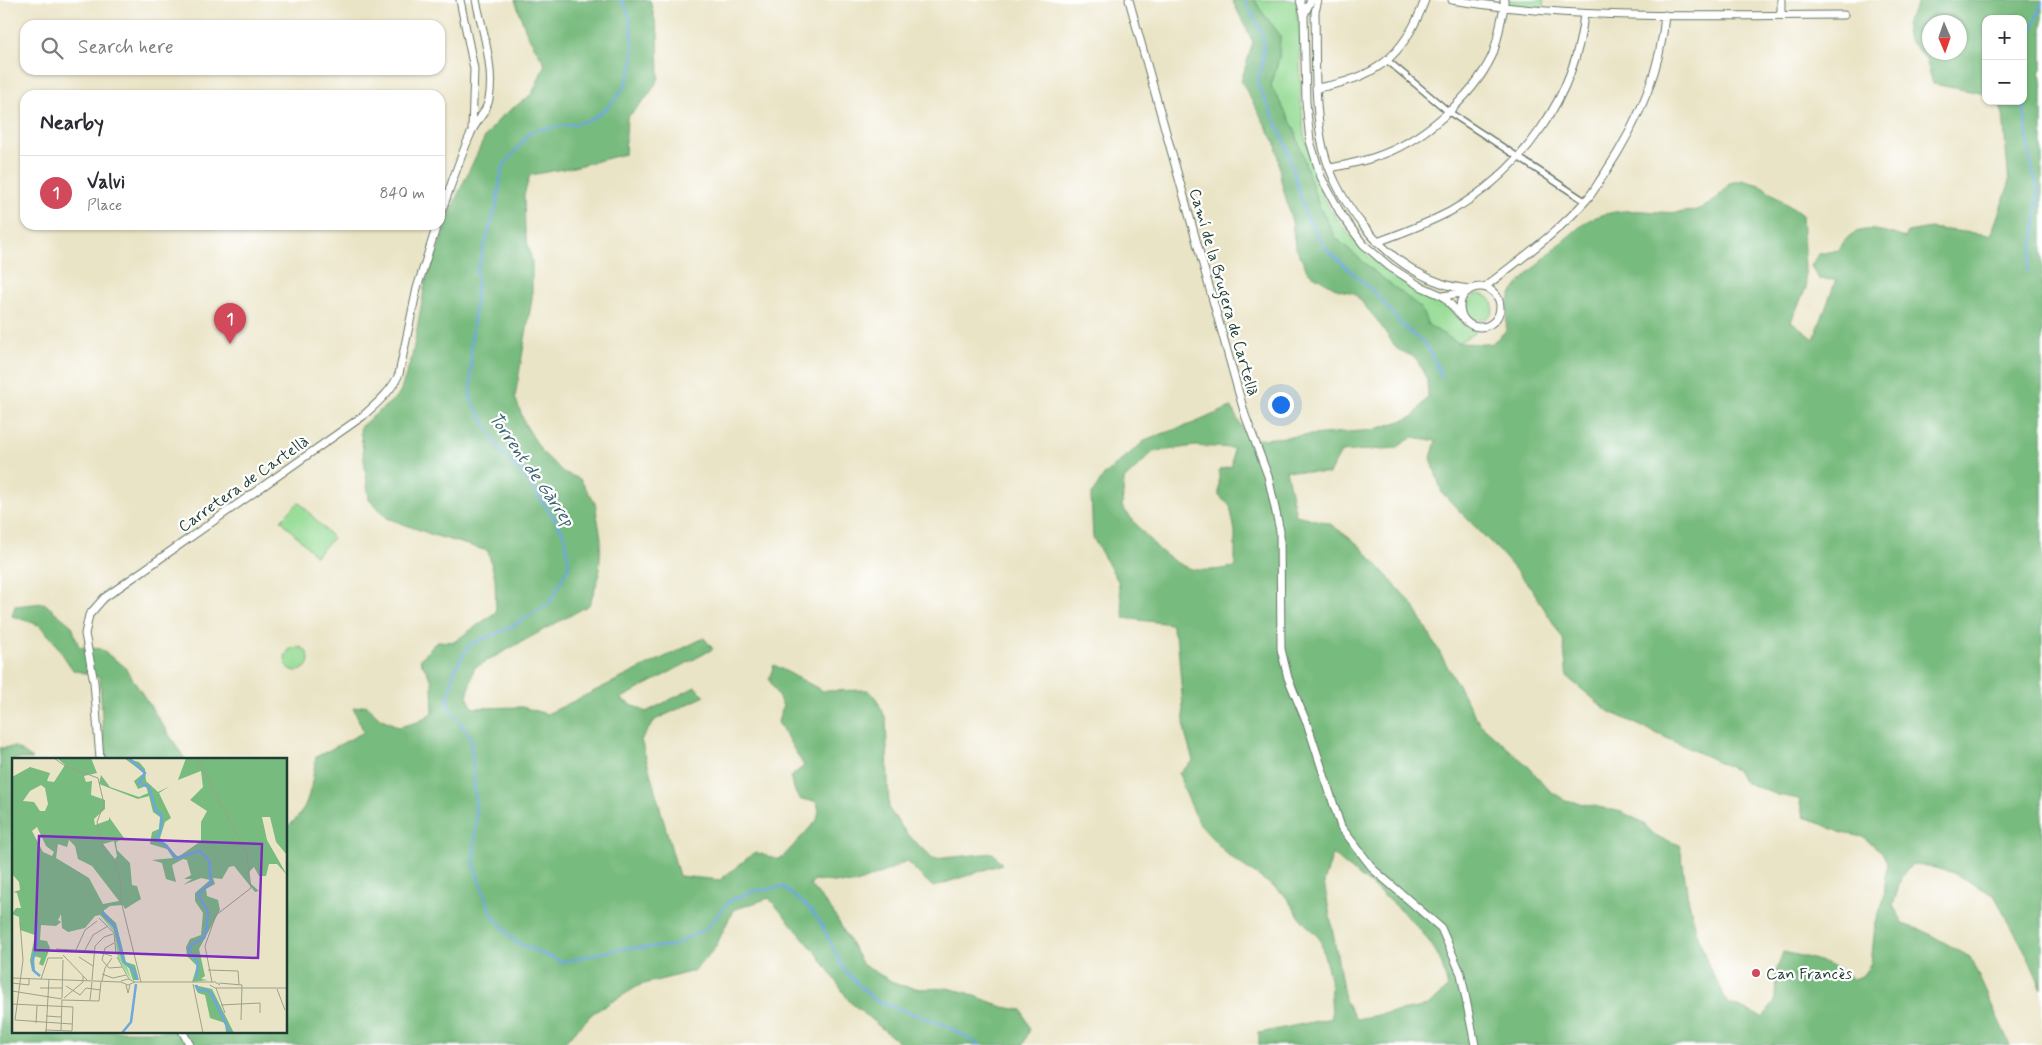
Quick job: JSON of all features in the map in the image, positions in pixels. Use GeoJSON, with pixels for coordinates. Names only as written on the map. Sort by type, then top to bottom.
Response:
{"type":"FeatureCollection","features":[{"type":"Feature","properties":{"kind":"street"},"geometry":{"type":"LineString","coordinates":[[460,0],[474,69],[472,130]]}},
{"type":"Feature","properties":{"kind":"street"},"geometry":{"type":"LineString","coordinates":[[445,200],[455,169],[472,130],[488,104],[490,97],[488,57],[476,0]]}},
{"type":"Feature","properties":{"kind":"street","name":"Camí de la Brugera de Cartellà"},"geometry":{"type":"LineString","coordinates":[[1129,0],[1244,415],[1268,476],[1280,531],[1281,649],[1288,678],[1308,726],[1341,827],[1374,870],[1441,928],[1461,974],[1475,1045]]}},
{"type":"Feature","properties":{"kind":"street"},"geometry":{"type":"LineString","coordinates":[[1300,0],[1304,15],[1306,102],[1310,141],[1321,177],[1342,216],[1363,244],[1390,267],[1420,286],[1443,296],[1463,318],[1472,325],[1481,327],[1495,320],[1499,313],[1497,296],[1485,287]]}},
{"type":"Feature","properties":{"kind":"street"},"geometry":{"type":"LineString","coordinates":[[1304,15],[1311,0]]}},
{"type":"Feature","properties":{"kind":"street"},"geometry":{"type":"LineString","coordinates":[[1318,0],[1315,12],[1316,88],[1321,140],[1342,196],[1358,221],[1377,242],[1396,258],[1421,274],[1444,284],[1468,290]]}},
{"type":"Feature","properties":{"kind":"street"},"geometry":{"type":"LineString","coordinates":[[1316,88],[1336,85],[1362,77],[1388,61],[1405,42],[1419,16],[1424,0]]}},
{"type":"Feature","properties":{"kind":"street"},"geometry":{"type":"LineString","coordinates":[[1452,0],[1504,4],[1584,14],[1844,15]]}},
{"type":"Feature","properties":{"kind":"street"},"geometry":{"type":"LineString","coordinates":[[1781,15],[1782,0]]}},
{"type":"Feature","properties":{"kind":"street"},"geometry":{"type":"LineString","coordinates":[[1330,168],[1377,157],[1412,139],[1449,112],[1474,84],[1492,55],[1504,4]]}},
{"type":"Feature","properties":{"kind":"street"},"geometry":{"type":"LineString","coordinates":[[1377,242],[1412,229],[1451,211],[1487,187],[1518,157],[1543,126],[1567,82],[1582,35],[1584,14]]}},
{"type":"Feature","properties":{"kind":"street"},"geometry":{"type":"LineString","coordinates":[[1443,296],[1485,287],[1542,244],[1585,201],[1625,142],[1645,99],[1662,44],[1665,15]]}},
{"type":"Feature","properties":{"kind":"street"},"geometry":{"type":"LineString","coordinates":[[1388,61],[1449,112],[1585,201]]}},
{"type":"Feature","properties":{"kind":"street"},"geometry":{"type":"LineString","coordinates":[[474,97],[483,100],[490,97]]}},
{"type":"Feature","properties":{"kind":"street","name":"Carretera de Cartellà"},"geometry":{"type":"LineString","coordinates":[[100,758],[94,682],[85,634],[89,615],[104,598],[362,416],[383,398],[394,385],[399,374],[417,288],[435,230]]}},
{"type":"Feature","properties":{"kind":"street"},"geometry":{"type":"LineString","coordinates":[[1463,318],[1460,308],[1461,300],[1468,290]]}},
{"type":"Feature","properties":{"kind":"street"},"geometry":{"type":"LineString","coordinates":[[183,1032],[190,1045]]}},
{"type":"Feature","properties":{"kind":"green space"},"geometry":{"type":"Polygon","coordinates":[[[515,0],[650,0],[658,33],[659,78],[648,96],[627,118],[625,154],[574,167],[530,175],[524,195],[525,232],[532,262],[532,299],[515,397],[525,424],[542,452],[563,472],[580,479],[595,503],[601,538],[599,577],[589,605],[474,668],[467,697],[473,708],[522,707],[547,714],[704,638],[713,649],[620,699],[646,712],[695,687],[705,696],[655,720],[641,740],[679,876],[720,880],[755,852],[777,859],[782,858],[817,820],[819,810],[816,801],[801,800],[796,794],[790,777],[804,766],[778,722],[783,706],[769,679],[774,665],[823,691],[869,690],[877,700],[886,719],[889,809],[907,834],[934,859],[993,853],[1002,864],[933,887],[906,861],[854,884],[814,880],[810,885],[833,912],[863,965],[898,985],[921,989],[947,988],[968,993],[1003,1007],[1022,1010],[1030,1029],[1023,1045],[902,1045],[850,1002],[818,955],[769,898],[733,910],[715,948],[694,971],[640,985],[593,1013],[562,1045],[0,1045],[0,748],[15,747],[32,758],[12,758],[12,1032],[288,1032],[288,826],[300,814],[305,805],[311,786],[316,757],[364,732],[353,708],[366,705],[380,718],[399,727],[418,722],[433,712],[432,681],[420,660],[437,641],[454,642],[496,612],[495,578],[488,551],[433,535],[387,518],[369,500],[360,427],[399,395],[412,357],[425,284],[457,196],[485,137],[501,117],[532,94],[545,64],[527,34],[515,0]]]}},
{"type":"Feature","properties":{"kind":"green space"},"geometry":{"type":"Polygon","coordinates":[[[1232,0],[1255,0],[1280,35],[1279,58],[1271,86],[1294,128],[1318,204],[1336,238],[1377,274],[1420,307],[1428,325],[1458,343],[1491,344],[1506,331],[1508,305],[1514,290],[1546,257],[1589,220],[1608,213],[1627,211],[1675,213],[1690,211],[1704,207],[1717,198],[1729,183],[1744,180],[1762,186],[1802,215],[1806,288],[1791,321],[1814,339],[1836,280],[1819,279],[1811,266],[1818,254],[1839,250],[1852,234],[1868,230],[1887,232],[1905,238],[1908,232],[1930,228],[1991,235],[2009,184],[2003,114],[2000,105],[2027,105],[2027,15],[1982,15],[1982,93],[1933,84],[1926,60],[1967,60],[1967,15],[1922,15],[1922,55],[1908,39],[1905,24],[1920,0],[2042,0],[2042,69],[2040,72],[2042,79],[2042,989],[2026,953],[1994,895],[1951,872],[1912,864],[1901,878],[1893,906],[1905,925],[1922,930],[1970,957],[2010,1045],[1259,1045],[1259,1033],[1332,1018],[1330,978],[1320,939],[1301,919],[1284,894],[1228,855],[1200,825],[1183,787],[1179,773],[1193,761],[1185,733],[1178,645],[1171,624],[1124,618],[1118,581],[1093,538],[1091,496],[1104,475],[1147,439],[1194,423],[1231,407],[1249,440],[1373,430],[1413,417],[1428,397],[1427,380],[1416,358],[1397,349],[1377,320],[1354,293],[1339,290],[1308,272],[1295,246],[1292,222],[1281,180],[1276,144],[1241,81],[1253,42],[1232,0]],[[1413,437],[1396,448],[1341,452],[1329,474],[1286,470],[1296,515],[1329,523],[1359,545],[1413,605],[1479,723],[1528,766],[1549,790],[1565,800],[1622,812],[1642,822],[1657,837],[1680,845],[1688,898],[1697,933],[1709,967],[1728,1003],[1763,1017],[1775,1002],[1776,971],[1783,952],[1820,961],[1836,968],[1853,979],[1862,976],[1871,964],[1875,926],[1884,898],[1887,862],[1882,852],[1863,837],[1842,833],[1803,816],[1799,799],[1778,795],[1744,782],[1736,770],[1608,711],[1567,677],[1563,639],[1532,589],[1500,552],[1442,493],[1431,458],[1436,441],[1413,437]],[[1195,446],[1153,452],[1124,480],[1122,507],[1162,552],[1181,565],[1202,570],[1235,567],[1235,531],[1230,506],[1219,496],[1219,470],[1232,466],[1233,448],[1195,446]],[[1333,854],[1324,882],[1345,1000],[1356,1019],[1428,1006],[1448,987],[1439,957],[1429,941],[1404,913],[1333,854]]]}},
{"type":"Feature","properties":{"kind":"green space"},"geometry":{"type":"Polygon","coordinates":[[[1255,0],[1295,0],[1296,2],[1297,18],[1299,18],[1301,101],[1304,134],[1321,189],[1320,191],[1327,204],[1357,243],[1381,267],[1407,285],[1445,304],[1463,324],[1476,332],[1458,343],[1428,325],[1419,307],[1336,238],[1318,204],[1294,128],[1271,86],[1279,58],[1280,35],[1255,0]]]}},
{"type":"Feature","properties":{"kind":"green space"},"geometry":{"type":"Polygon","coordinates":[[[1504,0],[1544,0],[1542,11],[1504,8],[1504,0]]]}},
{"type":"Feature","properties":{"kind":"green space"},"geometry":{"type":"Polygon","coordinates":[[[1480,294],[1490,297],[1493,307],[1490,317],[1480,320],[1470,317],[1467,307],[1470,297],[1480,294]]]}},
{"type":"Feature","properties":{"kind":"green space"},"geometry":{"type":"Polygon","coordinates":[[[299,502],[333,538],[316,556],[281,520],[299,502]]]}},
{"type":"Feature","properties":{"kind":"green space"},"geometry":{"type":"Polygon","coordinates":[[[44,603],[72,626],[79,647],[100,649],[124,666],[184,758],[104,758],[100,677],[73,670],[53,640],[39,625],[12,616],[15,606],[44,603]]]}},
{"type":"Feature","properties":{"kind":"green space"},"geometry":{"type":"Polygon","coordinates":[[[297,647],[306,650],[309,659],[306,668],[297,671],[288,668],[285,659],[288,650],[297,647]]]}},
{"type":"Feature","properties":{"kind":"waterway","name":"Torrent de Gàrrep"},"geometry":{"type":"LineString","coordinates":[[620,0],[626,7],[629,16],[633,48],[633,60],[625,84],[611,104],[591,119],[580,123],[531,131],[502,168],[496,207],[476,274],[478,277],[471,345],[471,399],[502,453],[522,473],[565,536],[569,565],[550,603],[511,627],[469,645],[454,671],[447,705],[471,738],[476,812],[474,866],[491,913],[515,942],[562,962],[618,949],[671,946],[707,928],[729,901],[754,891],[783,887],[810,909],[822,925],[844,970],[874,1000],[945,1025],[980,1045]]}},
{"type":"Feature","properties":{"kind":"waterway"},"geometry":{"type":"LineString","coordinates":[[1245,0],[1263,35],[1263,59],[1257,83],[1284,139],[1306,216],[1327,250],[1376,294],[1403,326],[1427,346],[1442,377]]}},
{"type":"Feature","properties":{"kind":"waterway"},"geometry":{"type":"LineString","coordinates":[[2027,45],[2042,2]]}},
{"type":"Feature","properties":{"kind":"waterway"},"geometry":{"type":"LineString","coordinates":[[2023,105],[2030,159],[2038,192],[2035,234],[2028,271]]}},
{"type":"Feature","properties":{"kind":"place","name":"Valvi"},"geometry":{"type":"Point","coordinates":[230,344]}},
{"type":"Feature","properties":{"kind":"place","name":"Can Francès"},"geometry":{"type":"Point","coordinates":[1756,973]}}]}
